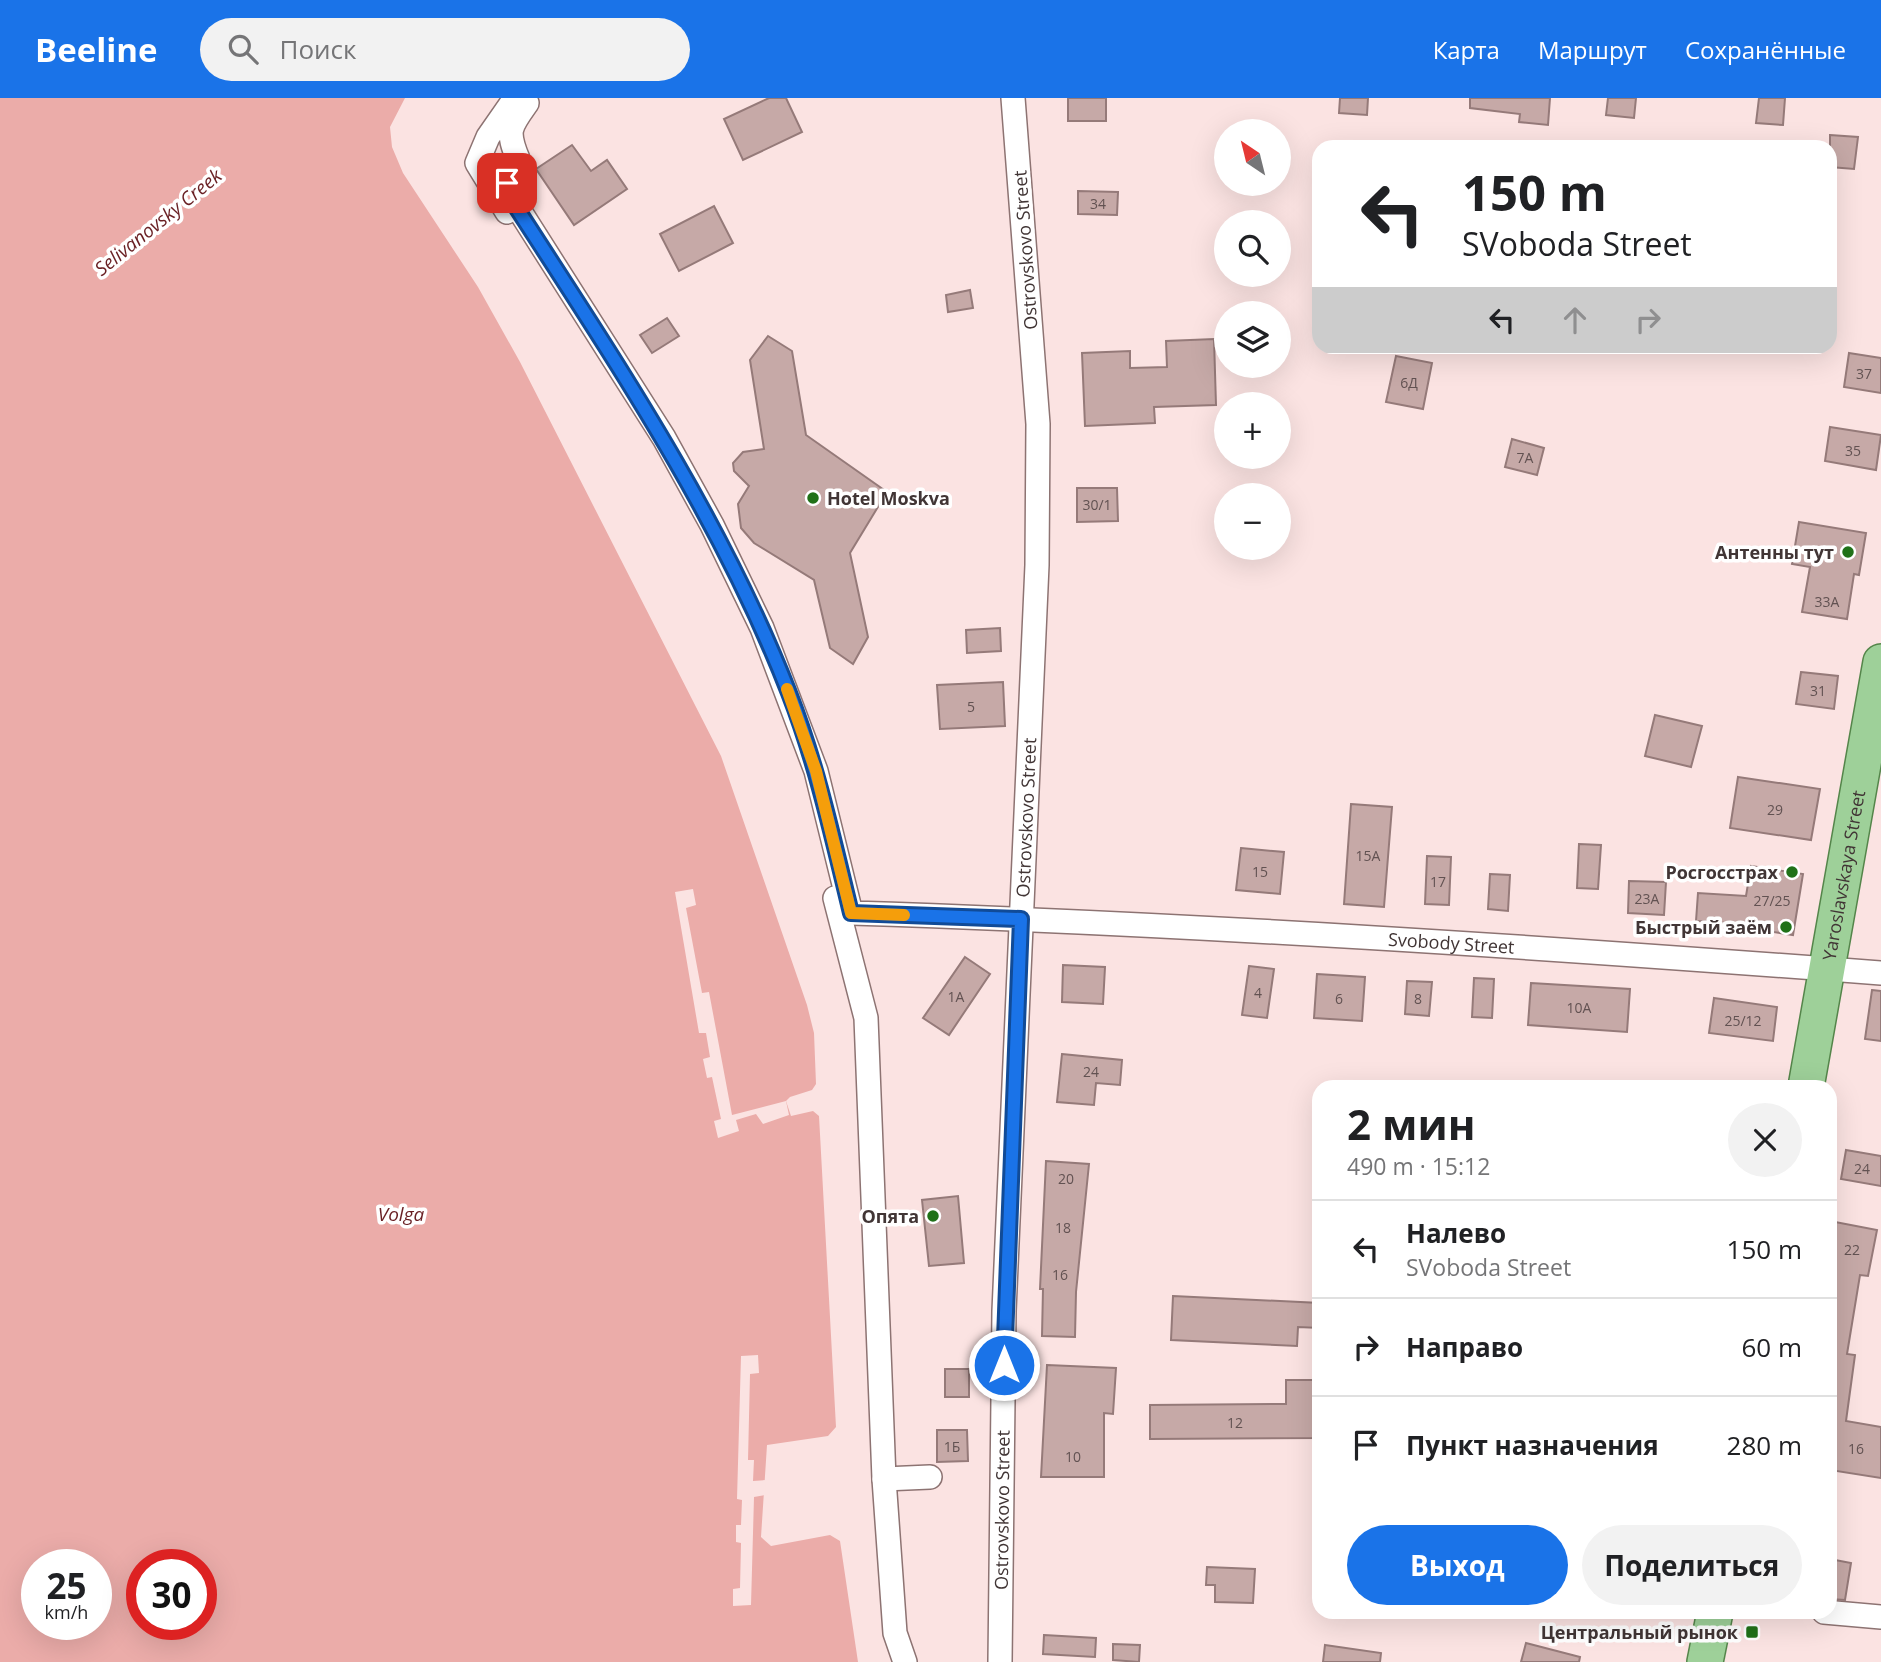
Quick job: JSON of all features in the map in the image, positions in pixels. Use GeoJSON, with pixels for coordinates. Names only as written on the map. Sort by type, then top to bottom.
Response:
{"type":"FeatureCollection","features":[{"type":"Feature","properties":{"kind":"main road","name":"Yaroslavskaya Street"},"geometry":{"type":"LineString","coordinates":[[1807,1080],[1881,662]]}},
{"type":"Feature","properties":{"kind":"main road"},"geometry":{"type":"LineString","coordinates":[[1705,1662],[1713,1619]]}},
{"type":"Feature","properties":{"kind":"street","name":"Ostrovskovo Street"},"geometry":{"type":"LineString","coordinates":[[1000,1662],[1004,1311],[1032,736],[1038,424],[1013,98]]}},
{"type":"Feature","properties":{"kind":"street","name":"Svobody Street"},"geometry":{"type":"LineString","coordinates":[[520,100],[509,136],[518,159],[507,191],[664,438],[712,525],[762,628],[816,771],[851,913],[1509,944],[1881,973]]}},
{"type":"Feature","properties":{"kind":"street"},"geometry":{"type":"LineString","coordinates":[[520,100],[478,155],[478,169],[653,443],[710,547],[780,699],[804,775],[866,1018],[884,1479],[895,1633],[905,1662]]}},
{"type":"Feature","properties":{"kind":"street"},"geometry":{"type":"LineString","coordinates":[[884,1479],[930,1477]]}},
{"type":"Feature","properties":{"kind":"street"},"geometry":{"type":"LineString","coordinates":[[1837,1613],[1881,1617]]}},
{"type":"Feature","properties":{"kind":"water","name":"Volga"},"geometry":{"type":"Polygon","coordinates":[[[0,98],[405,98],[390,127],[392,147],[403,173],[478,287],[520,362],[721,756],[807,1005],[814,1033],[816,1084],[812,1090],[790,1097],[786,1101],[791,1116],[813,1111],[819,1116],[836,1427],[828,1436],[767,1445],[761,1537],[771,1546],[830,1535],[840,1541],[858,1662],[0,1662],[0,98]]]}},
{"type":"Feature","properties":{"kind":"pier"},"geometry":{"type":"Polygon","coordinates":[[[693,889],[696,905],[686,908],[702,993],[709,992],[732,1115],[786,1101],[789,1115],[763,1124],[756,1114],[736,1120],[739,1131],[718,1138],[714,1121],[721,1119],[712,1077],[707,1078],[703,1059],[710,1057],[706,1033],[699,1033],[675,892],[693,889]]]}},
{"type":"Feature","properties":{"kind":"pier"},"geometry":{"type":"Polygon","coordinates":[[[758,1355],[759,1373],[750,1374],[748,1460],[754,1460],[753,1481],[766,1480],[765,1495],[754,1497],[751,1605],[733,1606],[733,1589],[740,1588],[741,1543],[736,1542],[736,1525],[741,1525],[742,1500],[737,1499],[741,1356],[758,1355]]]}},
{"type":"Feature","properties":{"kind":"building"},"geometry":{"type":"Polygon","coordinates":[[[769,98],[786,98],[802,132],[743,160],[724,119],[769,98]]]}},
{"type":"Feature","properties":{"kind":"building"},"geometry":{"type":"Polygon","coordinates":[[[1068,98],[1106,98],[1106,121],[1068,121],[1068,98]]]}},
{"type":"Feature","properties":{"kind":"building"},"geometry":{"type":"Polygon","coordinates":[[[1340,98],[1368,98],[1367,115],[1339,113],[1340,98]]]}},
{"type":"Feature","properties":{"kind":"building"},"geometry":{"type":"Polygon","coordinates":[[[1470,98],[1550,98],[1548,125],[1519,122],[1520,114],[1470,108],[1470,98]]]}},
{"type":"Feature","properties":{"kind":"building"},"geometry":{"type":"Polygon","coordinates":[[[1608,98],[1636,98],[1634,118],[1606,115],[1608,98]]]}},
{"type":"Feature","properties":{"kind":"building"},"geometry":{"type":"Polygon","coordinates":[[[1759,98],[1785,98],[1783,125],[1756,123],[1759,98]]]}},
{"type":"Feature","properties":{"kind":"building"},"geometry":{"type":"Polygon","coordinates":[[[1830,135],[1858,137],[1854,169],[1837,168],[1837,140],[1830,140],[1830,135]]]}},
{"type":"Feature","properties":{"kind":"building"},"geometry":{"type":"Polygon","coordinates":[[[572,145],[591,171],[607,160],[627,189],[574,225],[536,169],[572,145]]]}},
{"type":"Feature","properties":{"kind":"building"},"geometry":{"type":"Polygon","coordinates":[[[1078,191],[1118,192],[1117,215],[1078,214],[1078,191]]]}},
{"type":"Feature","properties":{"kind":"building"},"geometry":{"type":"Polygon","coordinates":[[[714,206],[733,243],[679,271],[660,234],[714,206]]]}},
{"type":"Feature","properties":{"kind":"building"},"geometry":{"type":"Polygon","coordinates":[[[970,290],[973,308],[948,312],[946,295],[970,290]]]}},
{"type":"Feature","properties":{"kind":"building"},"geometry":{"type":"Polygon","coordinates":[[[667,318],[679,336],[652,353],[640,335],[667,318]]]}},
{"type":"Feature","properties":{"kind":"building","name":"Hotel Moskva"},"geometry":{"type":"Polygon","coordinates":[[[768,336],[792,351],[806,435],[887,492],[850,553],[868,637],[853,664],[830,648],[814,580],[754,543],[741,528],[738,504],[749,486],[734,471],[733,463],[743,452],[764,449],[750,360],[768,336]]]}},
{"type":"Feature","properties":{"kind":"building"},"geometry":{"type":"Polygon","coordinates":[[[1214,339],[1214,405],[1154,407],[1155,423],[1085,426],[1082,353],[1130,351],[1130,368],[1167,367],[1166,341],[1214,339]]]}},
{"type":"Feature","properties":{"kind":"building"},"geometry":{"type":"Polygon","coordinates":[[[1849,353],[1881,358],[1881,393],[1844,387],[1849,353]]]}},
{"type":"Feature","properties":{"kind":"building"},"geometry":{"type":"Polygon","coordinates":[[[1396,356],[1432,363],[1423,409],[1386,402],[1396,356]]]}},
{"type":"Feature","properties":{"kind":"building"},"geometry":{"type":"Polygon","coordinates":[[[1830,427],[1881,435],[1876,470],[1825,461],[1830,427]]]}},
{"type":"Feature","properties":{"kind":"building"},"geometry":{"type":"Polygon","coordinates":[[[1512,439],[1544,448],[1537,475],[1505,467],[1512,439]]]}},
{"type":"Feature","properties":{"kind":"building"},"geometry":{"type":"Polygon","coordinates":[[[1077,488],[1117,488],[1118,521],[1077,522],[1077,488]]]}},
{"type":"Feature","properties":{"kind":"building"},"geometry":{"type":"Polygon","coordinates":[[[1799,522],[1866,533],[1859,575],[1854,574],[1847,619],[1802,612],[1810,567],[1792,564],[1799,522]]]}},
{"type":"Feature","properties":{"kind":"building"},"geometry":{"type":"Polygon","coordinates":[[[1000,628],[1001,651],[967,653],[966,630],[1000,628]]]}},
{"type":"Feature","properties":{"kind":"building"},"geometry":{"type":"Polygon","coordinates":[[[1801,672],[1838,676],[1834,709],[1796,704],[1801,672]]]}},
{"type":"Feature","properties":{"kind":"building"},"geometry":{"type":"Polygon","coordinates":[[[1003,682],[1005,726],[940,729],[937,685],[1003,682]]]}},
{"type":"Feature","properties":{"kind":"building"},"geometry":{"type":"Polygon","coordinates":[[[1655,715],[1702,726],[1691,767],[1645,756],[1655,715]]]}},
{"type":"Feature","properties":{"kind":"building"},"geometry":{"type":"Polygon","coordinates":[[[1738,777],[1820,789],[1811,840],[1730,828],[1738,777]]]}},
{"type":"Feature","properties":{"kind":"building"},"geometry":{"type":"Polygon","coordinates":[[[1351,804],[1392,807],[1384,907],[1344,904],[1351,804]]]}},
{"type":"Feature","properties":{"kind":"building"},"geometry":{"type":"Polygon","coordinates":[[[1579,844],[1601,845],[1598,889],[1577,888],[1579,844]]]}},
{"type":"Feature","properties":{"kind":"building"},"geometry":{"type":"Polygon","coordinates":[[[1241,848],[1284,852],[1280,894],[1236,890],[1241,848]]]}},
{"type":"Feature","properties":{"kind":"building"},"geometry":{"type":"Polygon","coordinates":[[[1427,856],[1451,857],[1449,905],[1425,904],[1427,856]]]}},
{"type":"Feature","properties":{"kind":"building"},"geometry":{"type":"Polygon","coordinates":[[[1751,866],[1803,874],[1793,935],[1741,927],[1742,924],[1696,921],[1698,893],[1746,896],[1751,866]]]}},
{"type":"Feature","properties":{"kind":"building"},"geometry":{"type":"Polygon","coordinates":[[[1490,874],[1510,875],[1508,911],[1488,909],[1490,874]]]}},
{"type":"Feature","properties":{"kind":"building"},"geometry":{"type":"Polygon","coordinates":[[[1629,881],[1666,882],[1664,915],[1628,913],[1629,881]]]}},
{"type":"Feature","properties":{"kind":"building"},"geometry":{"type":"Polygon","coordinates":[[[965,957],[990,974],[949,1035],[923,1018],[965,957]]]}},
{"type":"Feature","properties":{"kind":"building"},"geometry":{"type":"Polygon","coordinates":[[[1063,965],[1105,967],[1103,1004],[1062,1002],[1063,965]]]}},
{"type":"Feature","properties":{"kind":"building"},"geometry":{"type":"Polygon","coordinates":[[[1249,966],[1274,969],[1267,1018],[1242,1015],[1249,966]]]}},
{"type":"Feature","properties":{"kind":"building"},"geometry":{"type":"Polygon","coordinates":[[[1317,974],[1365,977],[1362,1021],[1314,1018],[1317,974]]]}},
{"type":"Feature","properties":{"kind":"building"},"geometry":{"type":"Polygon","coordinates":[[[1474,978],[1494,979],[1492,1018],[1472,1017],[1474,978]]]}},
{"type":"Feature","properties":{"kind":"building"},"geometry":{"type":"Polygon","coordinates":[[[1407,981],[1432,982],[1429,1016],[1405,1014],[1407,981]]]}},
{"type":"Feature","properties":{"kind":"building"},"geometry":{"type":"Polygon","coordinates":[[[1531,983],[1630,989],[1627,1032],[1528,1025],[1531,983]]]}},
{"type":"Feature","properties":{"kind":"building"},"geometry":{"type":"Polygon","coordinates":[[[1872,990],[1881,991],[1881,1041],[1865,1039],[1872,990]]]}},
{"type":"Feature","properties":{"kind":"building"},"geometry":{"type":"Polygon","coordinates":[[[1714,998],[1777,1007],[1773,1041],[1709,1033],[1714,998]]]}},
{"type":"Feature","properties":{"kind":"building"},"geometry":{"type":"Polygon","coordinates":[[[1062,1054],[1122,1060],[1120,1085],[1096,1083],[1094,1105],[1057,1102],[1062,1054]]]}},
{"type":"Feature","properties":{"kind":"building"},"geometry":{"type":"Polygon","coordinates":[[[1846,1150],[1881,1156],[1881,1186],[1841,1179],[1846,1150]]]}},
{"type":"Feature","properties":{"kind":"building"},"geometry":{"type":"Polygon","coordinates":[[[1046,1161],[1089,1164],[1076,1292],[1075,1337],[1042,1336],[1043,1289],[1040,1289],[1046,1161]]]}},
{"type":"Feature","properties":{"kind":"building"},"geometry":{"type":"Polygon","coordinates":[[[958,1196],[964,1263],[929,1266],[922,1200],[958,1196]]]}},
{"type":"Feature","properties":{"kind":"building"},"geometry":{"type":"Polygon","coordinates":[[[1837,1222],[1877,1230],[1868,1276],[1860,1275],[1847,1354],[1855,1355],[1846,1421],[1881,1427],[1881,1478],[1837,1471],[1837,1222]]]}},
{"type":"Feature","properties":{"kind":"building"},"geometry":{"type":"Polygon","coordinates":[[[1173,1296],[1312,1303],[1312,1328],[1298,1327],[1297,1346],[1171,1340],[1173,1296]]]}},
{"type":"Feature","properties":{"kind":"building"},"geometry":{"type":"Polygon","coordinates":[[[1047,1365],[1116,1368],[1113,1414],[1104,1413],[1104,1477],[1041,1477],[1047,1365]]]}},
{"type":"Feature","properties":{"kind":"building"},"geometry":{"type":"Polygon","coordinates":[[[945,1369],[969,1369],[969,1397],[945,1397],[945,1369]]]}},
{"type":"Feature","properties":{"kind":"building"},"geometry":{"type":"Polygon","coordinates":[[[1286,1380],[1312,1380],[1312,1438],[1150,1439],[1150,1405],[1286,1404],[1286,1380]]]}},
{"type":"Feature","properties":{"kind":"building"},"geometry":{"type":"Polygon","coordinates":[[[937,1430],[967,1430],[968,1461],[937,1462],[937,1430]]]}},
{"type":"Feature","properties":{"kind":"building"},"geometry":{"type":"Polygon","coordinates":[[[1837,1560],[1851,1563],[1845,1600],[1837,1599],[1837,1560]]]}},
{"type":"Feature","properties":{"kind":"building"},"geometry":{"type":"Polygon","coordinates":[[[1207,1567],[1255,1569],[1253,1603],[1215,1602],[1215,1585],[1206,1585],[1207,1567]]]}},
{"type":"Feature","properties":{"kind":"building"},"geometry":{"type":"Polygon","coordinates":[[[1044,1635],[1096,1638],[1095,1657],[1043,1654],[1044,1635]]]}},
{"type":"Feature","properties":{"kind":"building"},"geometry":{"type":"Polygon","coordinates":[[[1526,1643],[1580,1657],[1579,1662],[1521,1662],[1526,1643]]]}},
{"type":"Feature","properties":{"kind":"building"},"geometry":{"type":"Polygon","coordinates":[[[1113,1644],[1140,1645],[1139,1662],[1113,1660],[1113,1644]]]}},
{"type":"Feature","properties":{"kind":"building"},"geometry":{"type":"Polygon","coordinates":[[[1325,1645],[1381,1653],[1380,1662],[1323,1662],[1325,1645]]]}},
{"type":"Feature","properties":{"kind":"slow traffic"},"geometry":{"type":"LineString","coordinates":[[787,689],[816,771],[851,913],[904,915]]}},
{"type":"Feature","properties":{"kind":"place","name":"Hotel Moskva"},"geometry":{"type":"Point","coordinates":[813,498]}},
{"type":"Feature","properties":{"kind":"place","name":"Антенны тут"},"geometry":{"type":"Point","coordinates":[1848,552]}},
{"type":"Feature","properties":{"kind":"place","name":"Росгосстрах"},"geometry":{"type":"Point","coordinates":[1792,872]}},
{"type":"Feature","properties":{"kind":"place","name":"Быстрый заём"},"geometry":{"type":"Point","coordinates":[1786,927]}},
{"type":"Feature","properties":{"kind":"place","name":"Опята"},"geometry":{"type":"Point","coordinates":[933,1216]}},
{"type":"Feature","properties":{"kind":"place","name":"Центральный рынок"},"geometry":{"type":"Point","coordinates":[1752,1632]}},
{"type":"Feature","properties":{"kind":"route"},"geometry":{"type":"LineString","coordinates":[[507,183],[507,191],[514,204],[664,438],[712,525],[762,628],[816,771],[851,913],[1021,919],[1004,1365]]}},
{"type":"Feature","properties":{"kind":"water label","name":"Selivanovsky Creek"},"geometry":{"type":"Point","coordinates":[158,222]}}]}
